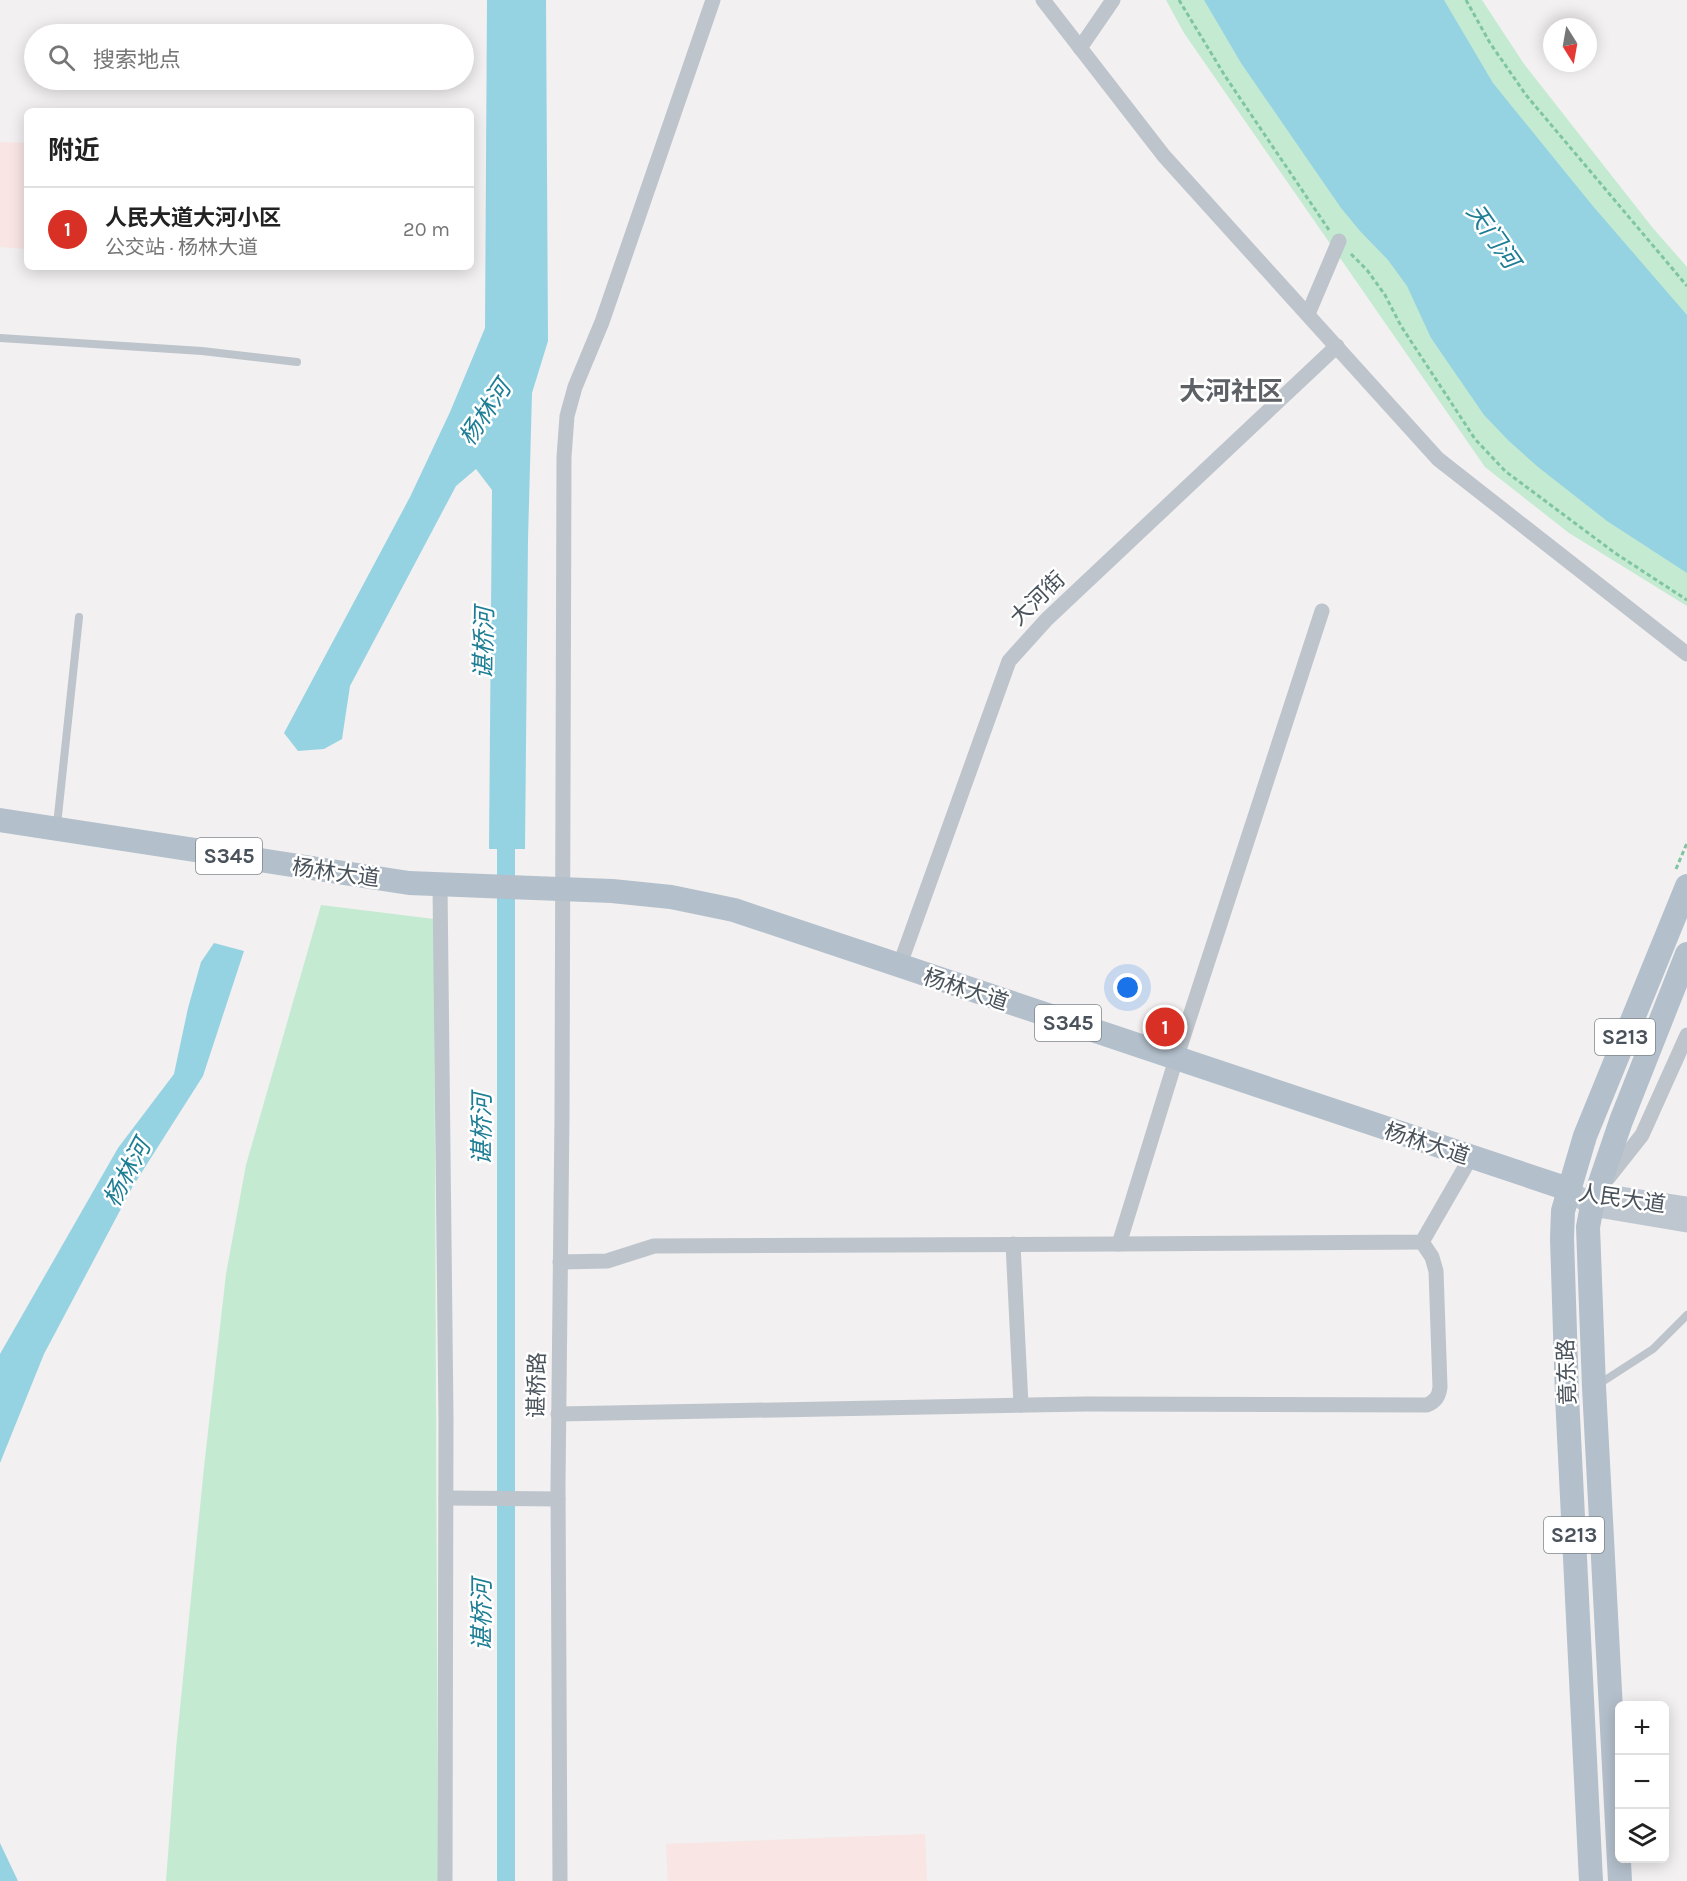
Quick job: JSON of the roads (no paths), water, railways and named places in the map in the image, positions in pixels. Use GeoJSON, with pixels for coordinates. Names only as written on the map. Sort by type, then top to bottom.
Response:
{"type":"FeatureCollection","features":[{"type":"Feature","properties":{"kind":"main road","name":"杨林大道"},"geometry":{"type":"LineString","coordinates":[[0,820],[368,878],[449,885]]}},
{"type":"Feature","properties":{"kind":"main road","name":"S345"},"geometry":{"type":"LineString","coordinates":[[449,885],[562,889]]}},
{"type":"Feature","properties":{"kind":"main road","name":"竟东路"},"geometry":{"type":"LineString","coordinates":[[1591,1881],[1562,1224],[1568,1189],[1591,1119],[1687,886]]}},
{"type":"Feature","properties":{"kind":"main road","name":"杨林大道"},"geometry":{"type":"LineString","coordinates":[[562,889],[671,897],[734,910],[1568,1189]]}},
{"type":"Feature","properties":{"kind":"main road","name":"竟东路"},"geometry":{"type":"LineString","coordinates":[[1620,1881],[1594,1387],[1588,1227],[1594,1199],[1621,1121],[1687,954]]}},
{"type":"Feature","properties":{"kind":"main road","name":"人民大道"},"geometry":{"type":"LineString","coordinates":[[1568,1189],[1594,1199],[1687,1222]]}},
{"type":"Feature","properties":{"kind":"main road","name":"人民大道"},"geometry":{"type":"LineString","coordinates":[[1594,1199],[1687,1207]]}},
{"type":"Feature","properties":{"kind":"street","name":"谌桥路"},"geometry":{"type":"LineString","coordinates":[[560,1881],[558,1414],[564,469],[567,416],[575,387],[602,322],[713,0]]}},
{"type":"Feature","properties":{"kind":"street"},"geometry":{"type":"LineString","coordinates":[[1043,0],[1164,156],[1438,459],[1687,654]]}},
{"type":"Feature","properties":{"kind":"street"},"geometry":{"type":"LineString","coordinates":[[1080,48],[1113,0]]}},
{"type":"Feature","properties":{"kind":"street"},"geometry":{"type":"LineString","coordinates":[[1308,314],[1339,241]]}},
{"type":"Feature","properties":{"kind":"street","name":"大河街"},"geometry":{"type":"LineString","coordinates":[[898,966],[1009,661],[1047,619],[1337,346]]}},
{"type":"Feature","properties":{"kind":"street"},"geometry":{"type":"LineString","coordinates":[[1119,1244],[1176,1059],[1322,611]]}},
{"type":"Feature","properties":{"kind":"street"},"geometry":{"type":"LineString","coordinates":[[445,1881],[449,885]]}},
{"type":"Feature","properties":{"kind":"street"},"geometry":{"type":"LineString","coordinates":[[1594,1199],[1642,1135],[1687,1035]]}},
{"type":"Feature","properties":{"kind":"street"},"geometry":{"type":"LineString","coordinates":[[1422,1242],[1471,1157]]}},
{"type":"Feature","properties":{"kind":"street"},"geometry":{"type":"LineString","coordinates":[[560,1262],[607,1261],[654,1246],[1422,1242]]}},
{"type":"Feature","properties":{"kind":"street"},"geometry":{"type":"LineString","coordinates":[[558,1414],[1021,1405],[1427,1405],[1435,1401],[1440,1393],[1440,1387],[1436,1271],[1432,1257],[1422,1242]]}},
{"type":"Feature","properties":{"kind":"street"},"geometry":{"type":"LineString","coordinates":[[1013,1245],[1021,1405]]}},
{"type":"Feature","properties":{"kind":"street"},"geometry":{"type":"LineString","coordinates":[[446,1498],[558,1499]]}},
{"type":"Feature","properties":{"kind":"lane"},"geometry":{"type":"LineString","coordinates":[[0,338],[202,351],[297,362]]}},
{"type":"Feature","properties":{"kind":"lane"},"geometry":{"type":"LineString","coordinates":[[56,829],[79,616]]}},
{"type":"Feature","properties":{"kind":"lane"},"geometry":{"type":"LineString","coordinates":[[1594,1387],[1653,1349],[1687,1315]]}},
{"type":"Feature","properties":{"kind":"water","name":"杨林河"},"geometry":{"type":"Polygon","coordinates":[[[487,0],[546,0],[548,341],[532,393],[525,849],[489,849],[492,490],[476,469],[456,486],[350,686],[342,739],[324,749],[298,751],[284,733],[410,497],[450,412],[485,328],[487,0]]]}},
{"type":"Feature","properties":{"kind":"water","name":"天门河"},"geometry":{"type":"Polygon","coordinates":[[[1204,0],[1444,0],[1493,83],[1592,205],[1687,315],[1687,573],[1607,521],[1538,467],[1484,415],[1431,338],[1407,286],[1388,260],[1341,208],[1241,63],[1204,0]]]}},
{"type":"Feature","properties":{"kind":"water","name":"杨林河"},"geometry":{"type":"Polygon","coordinates":[[[214,943],[244,951],[203,1076],[133,1186],[44,1354],[0,1463],[0,1354],[118,1148],[174,1074],[188,1008],[201,962],[214,943]]]}},
{"type":"Feature","properties":{"kind":"water"},"geometry":{"type":"Polygon","coordinates":[[[0,1843],[18,1881],[0,1881],[0,1843]]]}},
{"type":"Feature","properties":{"kind":"waterway","name":"谌桥河"},"geometry":{"type":"LineString","coordinates":[[506,827],[506,1881]]}},
{"type":"Feature","properties":{"kind":"place","name":"人民大道大河小区"},"geometry":{"type":"Point","coordinates":[1165,1027]}},
{"type":"Feature","properties":{"kind":"district","name":"大河社区"},"geometry":{"type":"Point","coordinates":[1231,391]}}]}
